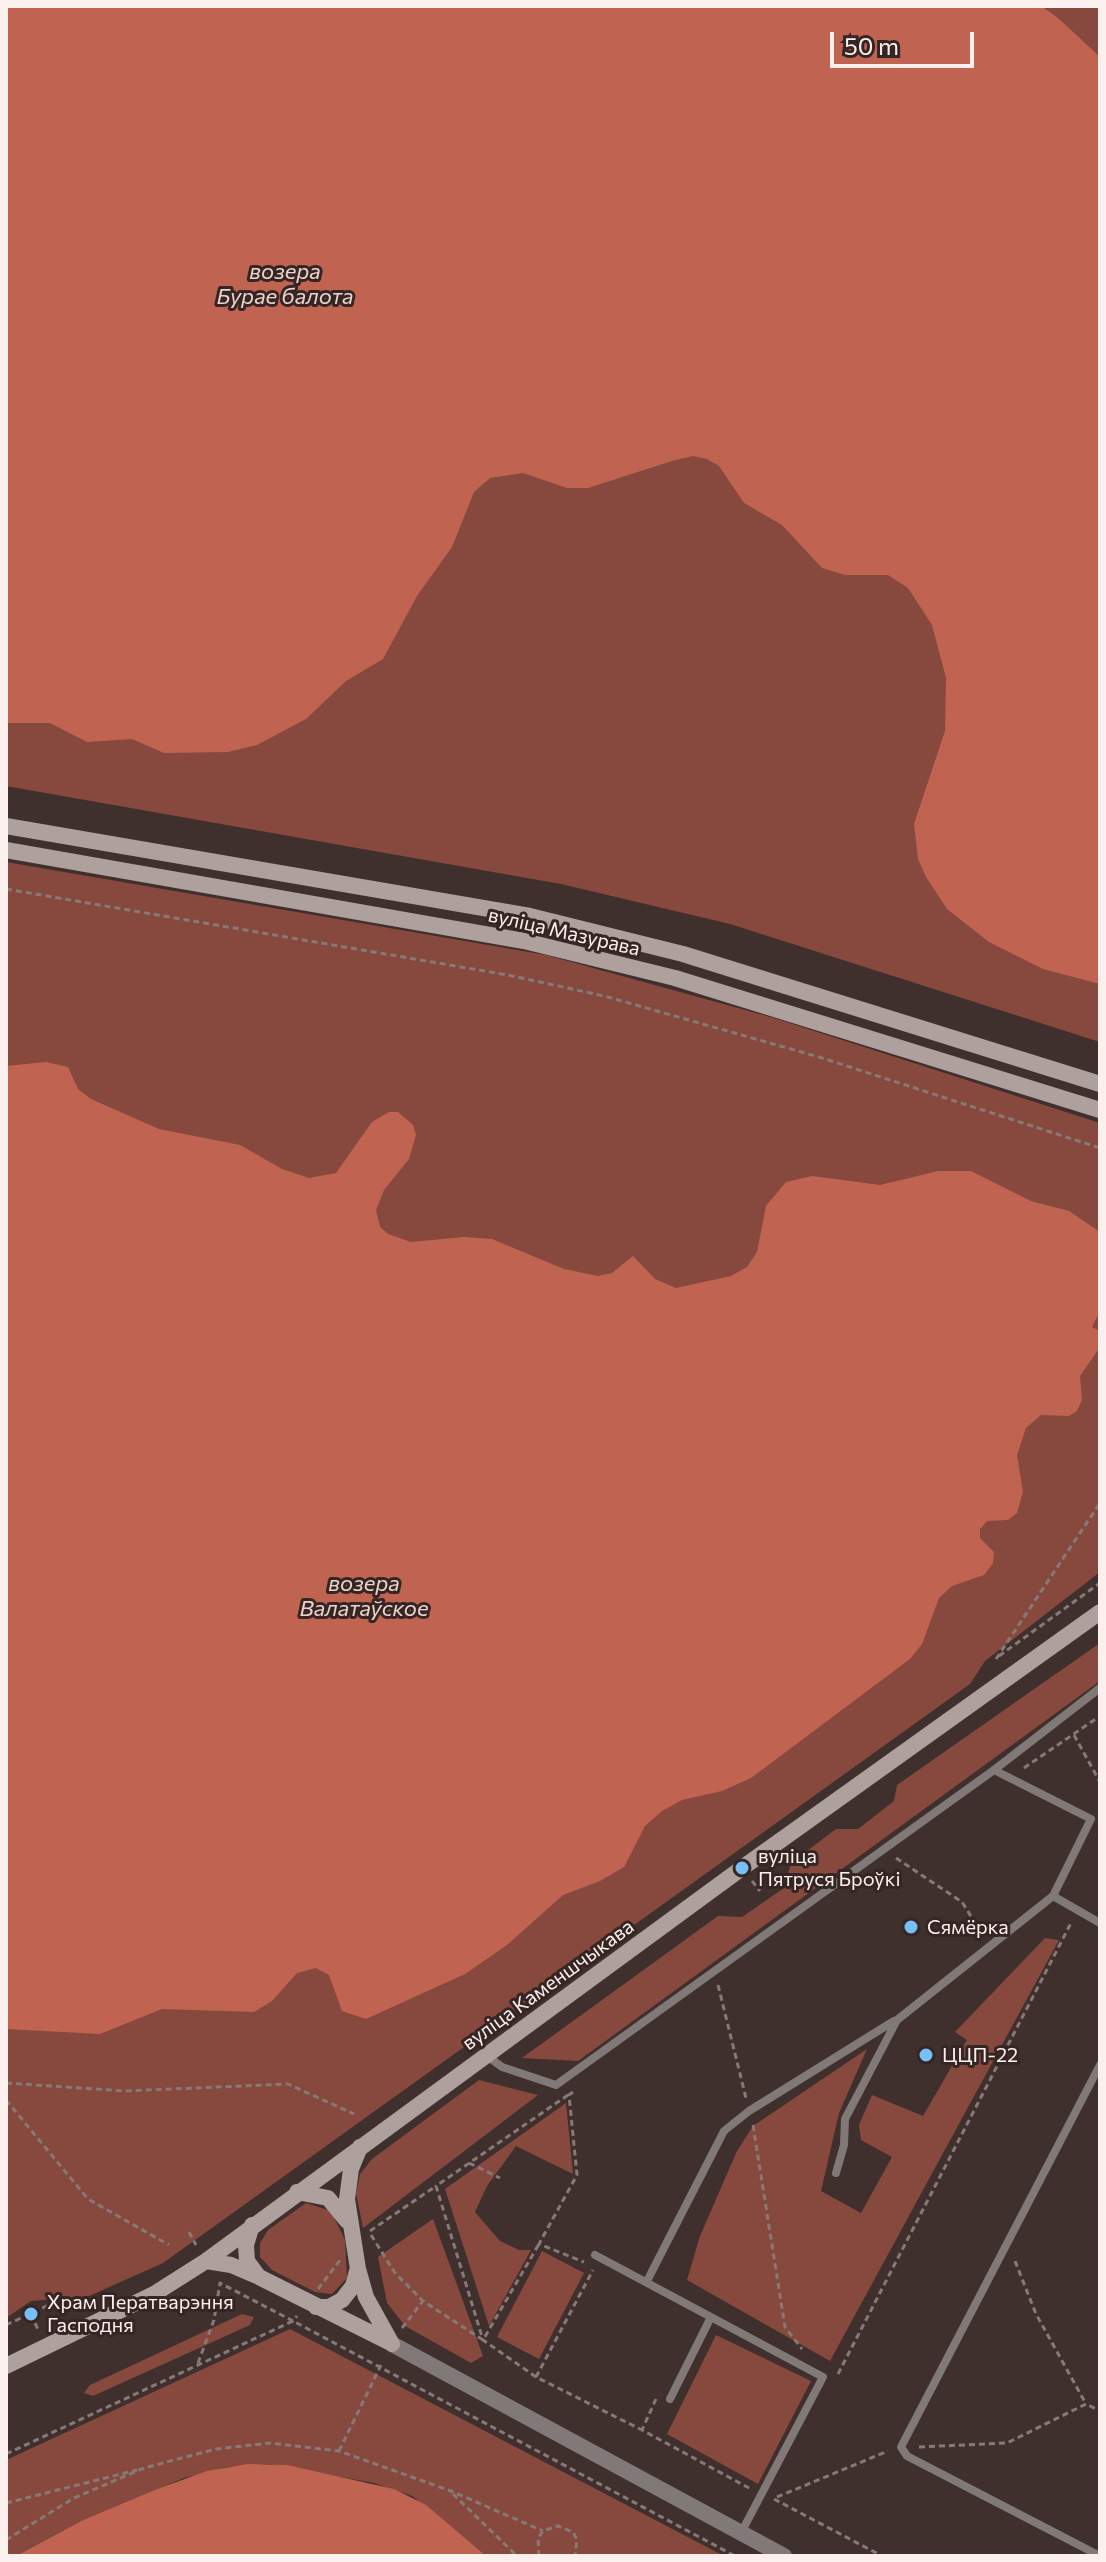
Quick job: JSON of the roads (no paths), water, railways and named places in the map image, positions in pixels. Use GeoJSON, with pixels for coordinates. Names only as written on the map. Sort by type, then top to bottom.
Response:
{"type":"FeatureCollection","features":[{"type":"Feature","properties":{"kind":"main road","name":"вуліца Мазурава"},"geometry":{"type":"LineString","coordinates":[[6,826],[530,916],[698,958],[1100,1084]]}},
{"type":"Feature","properties":{"kind":"main road","name":"вуліца Мазурава"},"geometry":{"type":"LineString","coordinates":[[6,850],[539,945],[675,978],[1100,1110]]}},
{"type":"Feature","properties":{"kind":"main road","name":"вуліца Каменшчыкава"},"geometry":{"type":"LineString","coordinates":[[6,2366],[154,2294],[206,2261],[1100,1612]]}},
{"type":"Feature","properties":{"kind":"main road"},"geometry":{"type":"LineString","coordinates":[[361,2146],[351,2169],[347,2199],[357,2232],[358,2269],[366,2297],[396,2338]]}},
{"type":"Feature","properties":{"kind":"main road"},"geometry":{"type":"LineString","coordinates":[[297,2192],[328,2198],[338,2206],[357,2232]]}},
{"type":"Feature","properties":{"kind":"main road"},"geometry":{"type":"LineString","coordinates":[[252,2225],[246,2245],[247,2261],[259,2277]]}},
{"type":"Feature","properties":{"kind":"main road"},"geometry":{"type":"LineString","coordinates":[[206,2261],[231,2265],[310,2303],[396,2338]]}},
{"type":"Feature","properties":{"kind":"main road"},"geometry":{"type":"LineString","coordinates":[[310,2303],[329,2307],[342,2300],[353,2286],[358,2269]]}},
{"type":"Feature","properties":{"kind":"street"},"geometry":{"type":"LineString","coordinates":[[396,2338],[784,2556]]}},
{"type":"Feature","properties":{"kind":"lane"},"geometry":{"type":"LineString","coordinates":[[486,2055],[502,2067],[556,2085],[994,1770],[1100,1688]]}},
{"type":"Feature","properties":{"kind":"lane"},"geometry":{"type":"LineString","coordinates":[[647,2281],[724,2131],[749,2111],[897,2020],[1053,1896],[1091,1819],[994,1770]]}},
{"type":"Feature","properties":{"kind":"lane"},"geometry":{"type":"LineString","coordinates":[[1053,1896],[1100,1923]]}},
{"type":"Feature","properties":{"kind":"lane"},"geometry":{"type":"LineString","coordinates":[[836,2173],[844,2145],[845,2119],[897,2020]]}},
{"type":"Feature","properties":{"kind":"lane"},"geometry":{"type":"LineString","coordinates":[[1100,2065],[901,2447],[907,2456],[1100,2556]]}},
{"type":"Feature","properties":{"kind":"lane"},"geometry":{"type":"LineString","coordinates":[[595,2255],[823,2377],[741,2534]]}},
{"type":"Feature","properties":{"kind":"lane"},"geometry":{"type":"LineString","coordinates":[[670,2399],[710,2319]]}},
{"type":"Feature","properties":{"kind":"water","name":"возера Бурае балота"},"geometry":{"type":"Polygon","coordinates":[[[6,6],[1041,6],[1058,18],[1100,57],[1100,984],[1043,969],[989,942],[947,909],[926,877],[918,859],[914,824],[945,731],[946,678],[932,625],[908,588],[888,575],[845,575],[822,568],[782,525],[744,503],[719,466],[707,459],[693,456],[672,461],[588,488],[567,488],[523,473],[490,478],[474,492],[452,547],[417,596],[383,659],[346,681],[306,719],[257,745],[228,752],[164,753],[132,739],[87,742],[50,723],[6,723],[6,6]]]}},
{"type":"Feature","properties":{"kind":"water","name":"возера Валатаўское"},"geometry":{"type":"Polygon","coordinates":[[[46,1062],[68,1067],[78,1089],[91,1099],[159,1129],[240,1145],[282,1169],[309,1178],[336,1173],[372,1122],[389,1112],[398,1112],[413,1125],[416,1135],[409,1159],[384,1190],[376,1210],[380,1227],[388,1234],[411,1242],[464,1237],[492,1239],[564,1269],[598,1276],[612,1273],[633,1256],[655,1279],[676,1288],[731,1276],[747,1267],[757,1252],[766,1206],[786,1182],[812,1176],[880,1185],[938,1171],[971,1171],[1031,1201],[1069,1211],[1100,1232],[1100,1311],[1092,1327],[1100,1331],[1100,1347],[1080,1376],[1082,1400],[1077,1411],[1069,1416],[1041,1415],[1026,1428],[1017,1455],[1023,1492],[1017,1513],[1008,1520],[987,1521],[980,1529],[980,1538],[994,1552],[993,1563],[984,1575],[952,1586],[939,1598],[922,1644],[910,1659],[751,1778],[722,1791],[682,1800],[662,1811],[645,1826],[624,1867],[600,1881],[563,1895],[507,1945],[465,1974],[366,2019],[342,2011],[329,1975],[316,1968],[297,1973],[272,2001],[254,2012],[162,2009],[100,2034],[6,2029],[6,1066],[46,1062]]]}},
{"type":"Feature","properties":{"kind":"water"},"geometry":{"type":"Polygon","coordinates":[[[248,2464],[287,2465],[394,2489],[426,2505],[486,2556],[16,2556],[83,2520],[157,2489],[207,2471],[248,2464]]]}},
{"type":"Feature","properties":{"kind":"place","name":"вуліца Пятруся Броўкі"},"geometry":{"type":"Point","coordinates":[742,1868]}},
{"type":"Feature","properties":{"kind":"place","name":"Сямёрка"},"geometry":{"type":"Point","coordinates":[911,1927]}},
{"type":"Feature","properties":{"kind":"place","name":"ЦЦП-22"},"geometry":{"type":"Point","coordinates":[926,2055]}},
{"type":"Feature","properties":{"kind":"place","name":"Храм Ператварэння Гасподня"},"geometry":{"type":"Point","coordinates":[31,2314]}}]}
